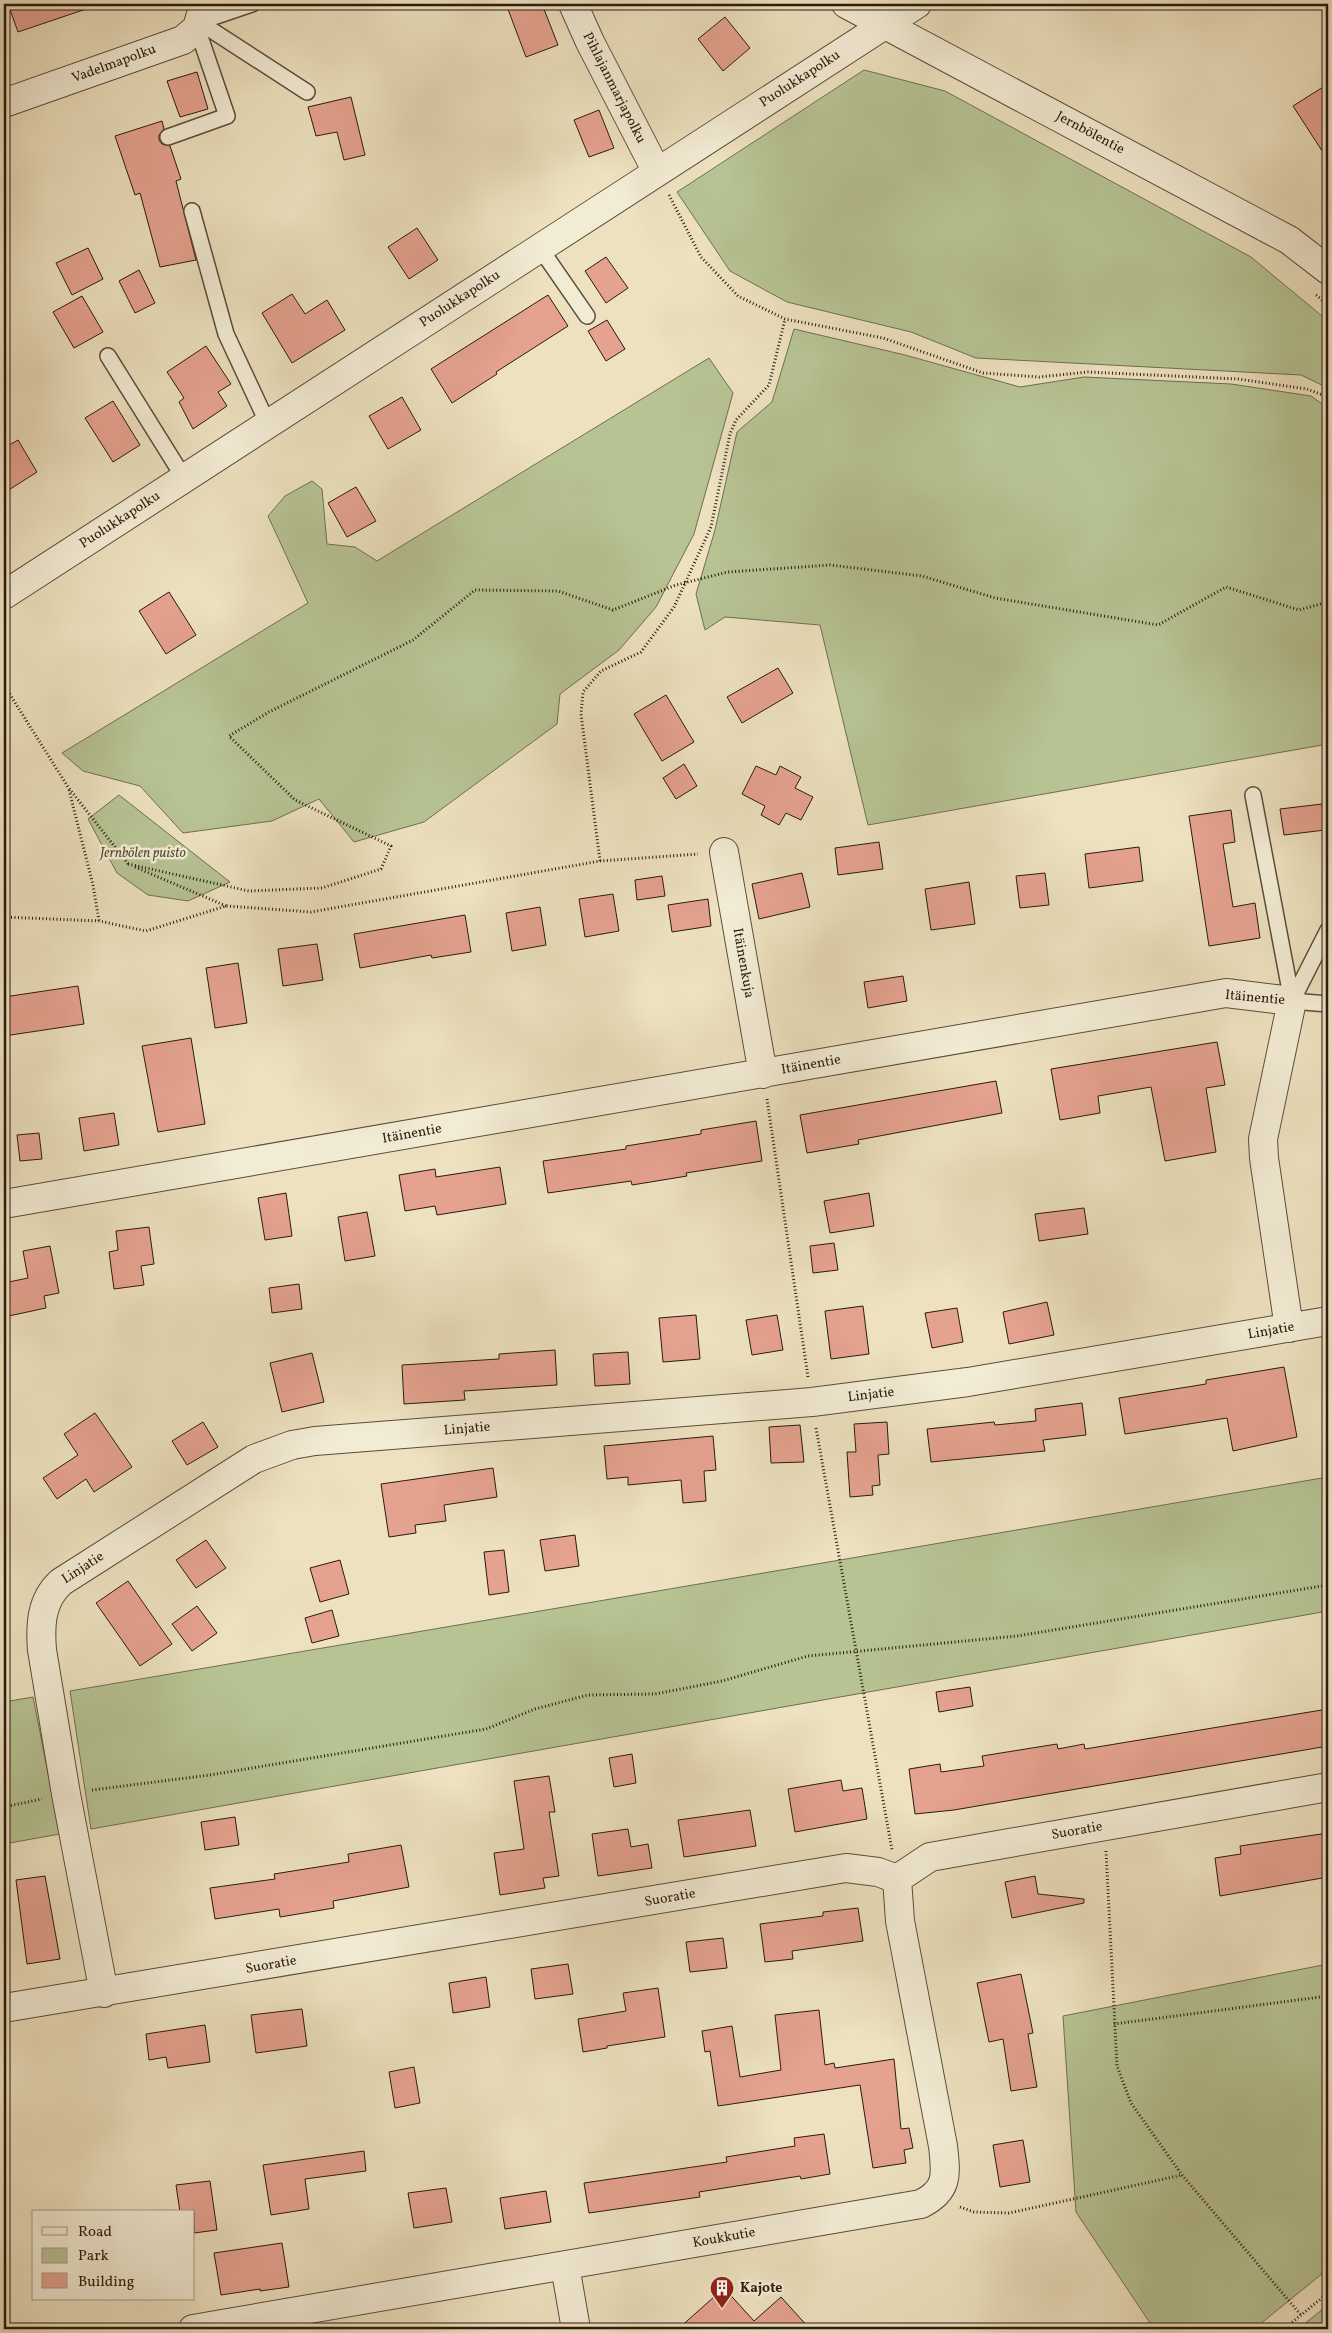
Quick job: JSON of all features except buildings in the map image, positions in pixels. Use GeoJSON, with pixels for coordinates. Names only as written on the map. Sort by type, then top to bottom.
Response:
{"type":"FeatureCollection","features":[{"type":"Feature","properties":{"kind":"street","name":"Pihlajanmarjapolku"},"geometry":{"type":"LineString","coordinates":[[573,4],[590,42],[657,172]]}},
{"type":"Feature","properties":{"kind":"street","name":"Jernbölentie"},"geometry":{"type":"LineString","coordinates":[[846,4],[1289,240],[1328,270]]}},
{"type":"Feature","properties":{"kind":"street","name":"Puolukkapolku"},"geometry":{"type":"LineString","coordinates":[[4,595],[917,4]]}},
{"type":"Feature","properties":{"kind":"street","name":"Vadelmapolku"},"geometry":{"type":"LineString","coordinates":[[4,103],[183,40],[200,18]]}},
{"type":"Feature","properties":{"kind":"street","name":"Itäinenkuja"},"geometry":{"type":"LineString","coordinates":[[724,852],[763,1074]]}},
{"type":"Feature","properties":{"kind":"street","name":"Itäinentie"},"geometry":{"type":"LineString","coordinates":[[4,1204],[1226,993],[1292,1001],[1264,1139],[1264,1158],[1289,1328]]}},
{"type":"Feature","properties":{"kind":"street","name":"Linjatie"},"geometry":{"type":"LineString","coordinates":[[104,1993],[66,1794],[42,1650],[40,1630],[48,1598],[61,1582],[254,1459],[292,1445],[315,1441],[812,1402],[968,1382],[1328,1321]]}},
{"type":"Feature","properties":{"kind":"street","name":"Suoratie"},"geometry":{"type":"LineString","coordinates":[[4,2008],[104,1993],[846,1868],[878,1872],[897,1879],[930,1857],[1328,1787]]}},
{"type":"Feature","properties":{"kind":"street","name":"Koukkutie"},"geometry":{"type":"LineString","coordinates":[[192,2329],[921,2204],[935,2197],[942,2187],[945,2171],[943,2146],[900,1921],[897,1879]]}},
{"type":"Feature","properties":{"kind":"street"},"geometry":{"type":"LineString","coordinates":[[565,2266],[576,2329]]}},
{"type":"Feature","properties":{"kind":"lane"},"geometry":{"type":"LineString","coordinates":[[200,18],[252,4]]}},
{"type":"Feature","properties":{"kind":"lane"},"geometry":{"type":"LineString","coordinates":[[200,18],[306,92]]}},
{"type":"Feature","properties":{"kind":"lane"},"geometry":{"type":"LineString","coordinates":[[168,137],[227,116],[200,18]]}},
{"type":"Feature","properties":{"kind":"lane"},"geometry":{"type":"LineString","coordinates":[[192,212],[226,334],[268,424]]}},
{"type":"Feature","properties":{"kind":"lane"},"geometry":{"type":"LineString","coordinates":[[540,248],[587,316]]}},
{"type":"Feature","properties":{"kind":"lane"},"geometry":{"type":"LineString","coordinates":[[108,356],[184,478]]}},
{"type":"Feature","properties":{"kind":"lane"},"geometry":{"type":"LineString","coordinates":[[1252,795],[1292,1001]]}},
{"type":"Feature","properties":{"kind":"lane"},"geometry":{"type":"LineString","coordinates":[[1292,1001],[1328,930]]}},
{"type":"Feature","properties":{"kind":"lane"},"geometry":{"type":"LineString","coordinates":[[1292,1001],[1328,1004]]}},
{"type":"Feature","properties":{"kind":"path"},"geometry":{"type":"LineString","coordinates":[[657,172],[701,257],[738,296],[786,319],[883,338],[983,373],[1039,376],[1088,372],[1238,380],[1307,389],[1328,397]]}},
{"type":"Feature","properties":{"kind":"path"},"geometry":{"type":"LineString","coordinates":[[600,861],[581,714],[583,692],[601,671],[641,652],[674,608],[711,527],[730,434],[736,420],[769,385],[786,319]]}},
{"type":"Feature","properties":{"kind":"path"},"geometry":{"type":"LineString","coordinates":[[128,864],[249,890],[322,888],[381,869],[391,846],[295,800],[228,736],[270,712],[413,640],[475,590],[558,591],[613,610],[686,582],[728,572],[830,565],[922,576],[995,598],[1158,625],[1226,587],[1299,610],[1328,602]]}},
{"type":"Feature","properties":{"kind":"path"},"geometry":{"type":"LineString","coordinates":[[4,685],[68,787],[128,864],[226,906],[311,912],[600,861],[724,852]]}},
{"type":"Feature","properties":{"kind":"path"},"geometry":{"type":"LineString","coordinates":[[68,787],[93,885],[99,921]]}},
{"type":"Feature","properties":{"kind":"path"},"geometry":{"type":"LineString","coordinates":[[4,917],[99,921],[146,931],[226,906]]}},
{"type":"Feature","properties":{"kind":"path"},"geometry":{"type":"LineString","coordinates":[[763,1074],[812,1402],[897,1879]]}},
{"type":"Feature","properties":{"kind":"path"},"geometry":{"type":"LineString","coordinates":[[4,1807],[66,1794],[210,1776],[486,1729],[535,1709],[588,1696],[655,1694],[722,1681],[808,1656],[1016,1636],[1328,1584]]}},
{"type":"Feature","properties":{"kind":"path"},"geometry":{"type":"LineString","coordinates":[[1104,1827],[1117,2066],[1131,2103],[1182,2175],[1301,2315]]}},
{"type":"Feature","properties":{"kind":"path"},"geometry":{"type":"LineString","coordinates":[[1114,2024],[1328,1996]]}},
{"type":"Feature","properties":{"kind":"path"},"geometry":{"type":"LineString","coordinates":[[959,2200],[955,2205],[974,2212],[1009,2213],[1182,2175]]}},
{"type":"Feature","properties":{"kind":"path"},"geometry":{"type":"LineString","coordinates":[[1284,2329],[1328,2293]]}},
{"type":"Feature","properties":{"kind":"green space"},"geometry":{"type":"Polygon","coordinates":[[[864,70],[945,91],[1251,257],[1328,321],[1328,388],[1301,375],[976,358],[911,332],[787,302],[730,271],[677,192],[864,70]]]}},
{"type":"Feature","properties":{"kind":"green space"},"geometry":{"type":"Polygon","coordinates":[[[794,329],[905,355],[1020,387],[1084,377],[1231,384],[1311,396],[1328,408],[1328,744],[868,825],[820,625],[725,617],[705,630],[696,594],[715,530],[737,432],[772,402],[794,329]]]}},
{"type":"Feature","properties":{"kind":"green space"},"geometry":{"type":"Polygon","coordinates":[[[709,358],[733,393],[694,534],[656,607],[619,650],[560,694],[557,724],[424,822],[354,842],[319,799],[272,821],[183,833],[140,786],[83,771],[62,753],[308,603],[268,516],[285,496],[312,481],[322,489],[327,544],[355,547],[377,561],[709,358]]]}},
{"type":"Feature","properties":{"kind":"green space","name":"Jernbölen puisto"},"geometry":{"type":"Polygon","coordinates":[[[119,795],[230,882],[188,901],[148,895],[117,873],[88,819],[119,795]]]}},
{"type":"Feature","properties":{"kind":"green space"},"geometry":{"type":"Polygon","coordinates":[[[1328,1477],[1328,1611],[91,1829],[70,1691],[1328,1477]]]}},
{"type":"Feature","properties":{"kind":"green space"},"geometry":{"type":"Polygon","coordinates":[[[33,1697],[60,1834],[4,1844],[4,1702],[33,1697]]]}},
{"type":"Feature","properties":{"kind":"green space"},"geometry":{"type":"Polygon","coordinates":[[[1328,1964],[1328,2269],[1254,2329],[1154,2329],[1076,2212],[1063,2016],[1328,1964]]]}},
{"type":"Feature","properties":{"kind":"green space"},"geometry":{"type":"Polygon","coordinates":[[[1328,2305],[1328,2329],[1298,2329],[1328,2305]]]}},
{"type":"Feature","properties":{"kind":"place","name":"Kajote"},"geometry":{"type":"Point","coordinates":[722,2309]}}]}
